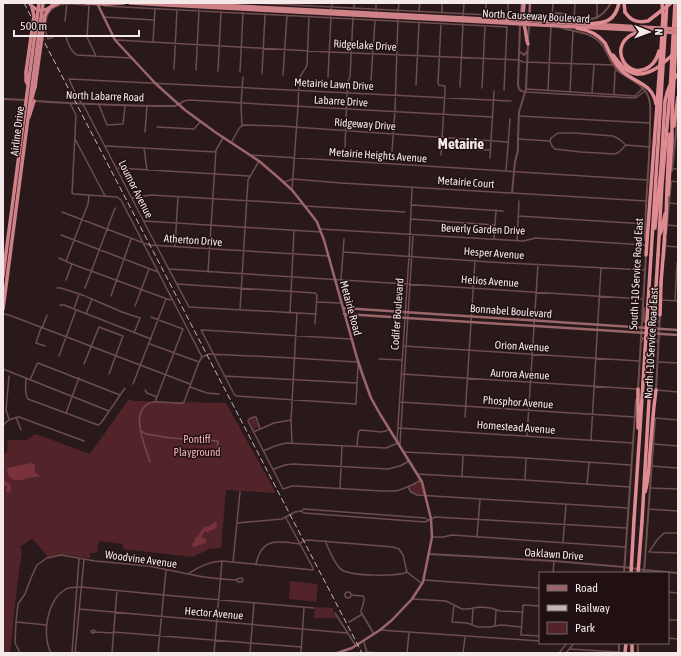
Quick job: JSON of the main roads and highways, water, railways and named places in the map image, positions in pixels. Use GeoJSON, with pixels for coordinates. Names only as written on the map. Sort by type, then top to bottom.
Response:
{"type":"FeatureCollection","features":[{"type":"Feature","properties":{"kind":"highway","name":"Airline Drive"},"geometry":{"type":"LineString","coordinates":[[3,309],[21,140],[30,101],[28,86],[39,3]]}},
{"type":"Feature","properties":{"kind":"highway","name":"Airline Drive"},"geometry":{"type":"LineString","coordinates":[[3,276],[28,120],[43,3]]}},
{"type":"Feature","properties":{"kind":"highway"},"geometry":{"type":"LineString","coordinates":[[30,101],[34,94],[44,22],[50,8],[54,3]]}},
{"type":"Feature","properties":{"kind":"highway"},"geometry":{"type":"LineString","coordinates":[[30,4],[39,10],[45,10],[59,3]]}},
{"type":"Feature","properties":{"kind":"highway"},"geometry":{"type":"LineString","coordinates":[[88,4],[124,3]]}},
{"type":"Feature","properties":{"kind":"highway","name":"North Causeway Boulevard"},"geometry":{"type":"LineString","coordinates":[[130,3],[235,9],[265,8]]}},
{"type":"Feature","properties":{"kind":"highway","name":"North Causeway Boulevard"},"geometry":{"type":"LineString","coordinates":[[180,3],[199,7],[222,4],[243,5],[265,8],[485,20],[534,25],[589,24],[646,31],[678,32]]}},
{"type":"Feature","properties":{"kind":"highway"},"geometry":{"type":"LineString","coordinates":[[523,3],[528,46]]}},
{"type":"Feature","properties":{"kind":"highway"},"geometry":{"type":"LineString","coordinates":[[589,24],[601,23],[609,20],[616,14],[619,3]]}},
{"type":"Feature","properties":{"kind":"highway"},"geometry":{"type":"LineString","coordinates":[[624,3],[625,12],[631,20],[637,22],[648,21],[671,3]]}},
{"type":"Feature","properties":{"kind":"highway"},"geometry":{"type":"LineString","coordinates":[[646,255],[664,3]]}},
{"type":"Feature","properties":{"kind":"highway"},"geometry":{"type":"LineString","coordinates":[[631,572],[652,255],[664,3]]}},
{"type":"Feature","properties":{"kind":"highway"},"geometry":{"type":"LineString","coordinates":[[638,572],[663,169],[670,97],[675,3]]}},
{"type":"Feature","properties":{"kind":"highway"},"geometry":{"type":"LineString","coordinates":[[672,141],[678,3]]}},
{"type":"Feature","properties":{"kind":"highway"},"geometry":{"type":"LineString","coordinates":[[28,86],[26,81],[26,72],[34,16],[30,4]]}},
{"type":"Feature","properties":{"kind":"highway"},"geometry":{"type":"LineString","coordinates":[[553,17],[555,24]]}},
{"type":"Feature","properties":{"kind":"highway","name":"North Causeway Boulevard"},"geometry":{"type":"LineString","coordinates":[[485,20],[508,18],[521,20],[526,23],[546,21],[577,28],[678,29]]}},
{"type":"Feature","properties":{"kind":"highway"},"geometry":{"type":"LineString","coordinates":[[577,28],[590,31],[599,36],[622,67],[632,73],[637,74],[653,71],[677,50]]}},
{"type":"Feature","properties":{"kind":"highway"},"geometry":{"type":"LineString","coordinates":[[646,31],[631,35],[626,39],[621,47],[620,52],[622,60],[632,69],[637,70],[648,68],[656,60],[659,53],[661,40]]}},
{"type":"Feature","properties":{"kind":"highway"},"geometry":{"type":"LineString","coordinates":[[605,43],[614,61],[622,71],[644,85],[653,94],[657,113]]}},
{"type":"Feature","properties":{"kind":"highway"},"geometry":{"type":"LineString","coordinates":[[677,50],[678,60]]}},
{"type":"Feature","properties":{"kind":"highway"},"geometry":{"type":"LineString","coordinates":[[652,255],[658,204],[666,93],[678,74]]}},
{"type":"Feature","properties":{"kind":"highway"},"geometry":{"type":"LineString","coordinates":[[660,317],[666,219],[670,97]]}},
{"type":"Feature","properties":{"kind":"highway"},"geometry":{"type":"LineString","coordinates":[[659,236],[667,207],[672,141],[678,97]]}},
{"type":"Feature","properties":{"kind":"highway"},"geometry":{"type":"LineString","coordinates":[[676,108],[678,102]]}},
{"type":"Feature","properties":{"kind":"highway"},"geometry":{"type":"LineString","coordinates":[[21,140],[21,150],[23,152]]}},
{"type":"Feature","properties":{"kind":"highway"},"geometry":{"type":"LineString","coordinates":[[651,187],[650,228],[652,255]]}},
{"type":"Feature","properties":{"kind":"highway"},"geometry":{"type":"LineString","coordinates":[[638,389],[639,456]]}},
{"type":"Feature","properties":{"kind":"highway"},"geometry":{"type":"LineString","coordinates":[[643,498],[648,478],[656,390]]}},
{"type":"Feature","properties":{"kind":"main road"},"geometry":{"type":"LineString","coordinates":[[521,20],[523,3]]}},
{"type":"Feature","properties":{"kind":"main road","name":"Metairie Road"},"geometry":{"type":"LineString","coordinates":[[97,4],[114,40],[156,84],[200,122],[260,161],[292,190],[317,222],[329,256],[358,362],[372,398],[380,414],[421,480],[430,519],[432,537],[424,580],[412,599],[392,620],[356,646],[337,653]]}},
{"type":"Feature","properties":{"kind":"main road"},"geometry":{"type":"LineString","coordinates":[[222,4],[224,8],[226,8]]}},
{"type":"Feature","properties":{"kind":"main road"},"geometry":{"type":"LineString","coordinates":[[526,23],[529,4]]}},
{"type":"Feature","properties":{"kind":"main road"},"geometry":{"type":"LineString","coordinates":[[235,9],[240,8],[243,5]]}},
{"type":"Feature","properties":{"kind":"main road","name":"Bonnabel Boulevard"},"geometry":{"type":"LineString","coordinates":[[343,308],[678,330]]}},
{"type":"Feature","properties":{"kind":"main road","name":"Bonnabel Boulevard"},"geometry":{"type":"LineString","coordinates":[[344,314],[678,335]]}},
{"type":"Feature","properties":{"kind":"railway"},"geometry":{"type":"LineString","coordinates":[[24,3],[362,653]]}},
{"type":"Feature","properties":{"kind":"district","name":"Metairie"},"geometry":{"type":"Point","coordinates":[461,144]}},
{"type":"Feature","properties":{"kind":"park label","name":"Pontiff Playground"},"geometry":{"type":"Point","coordinates":[197,445]}}]}
